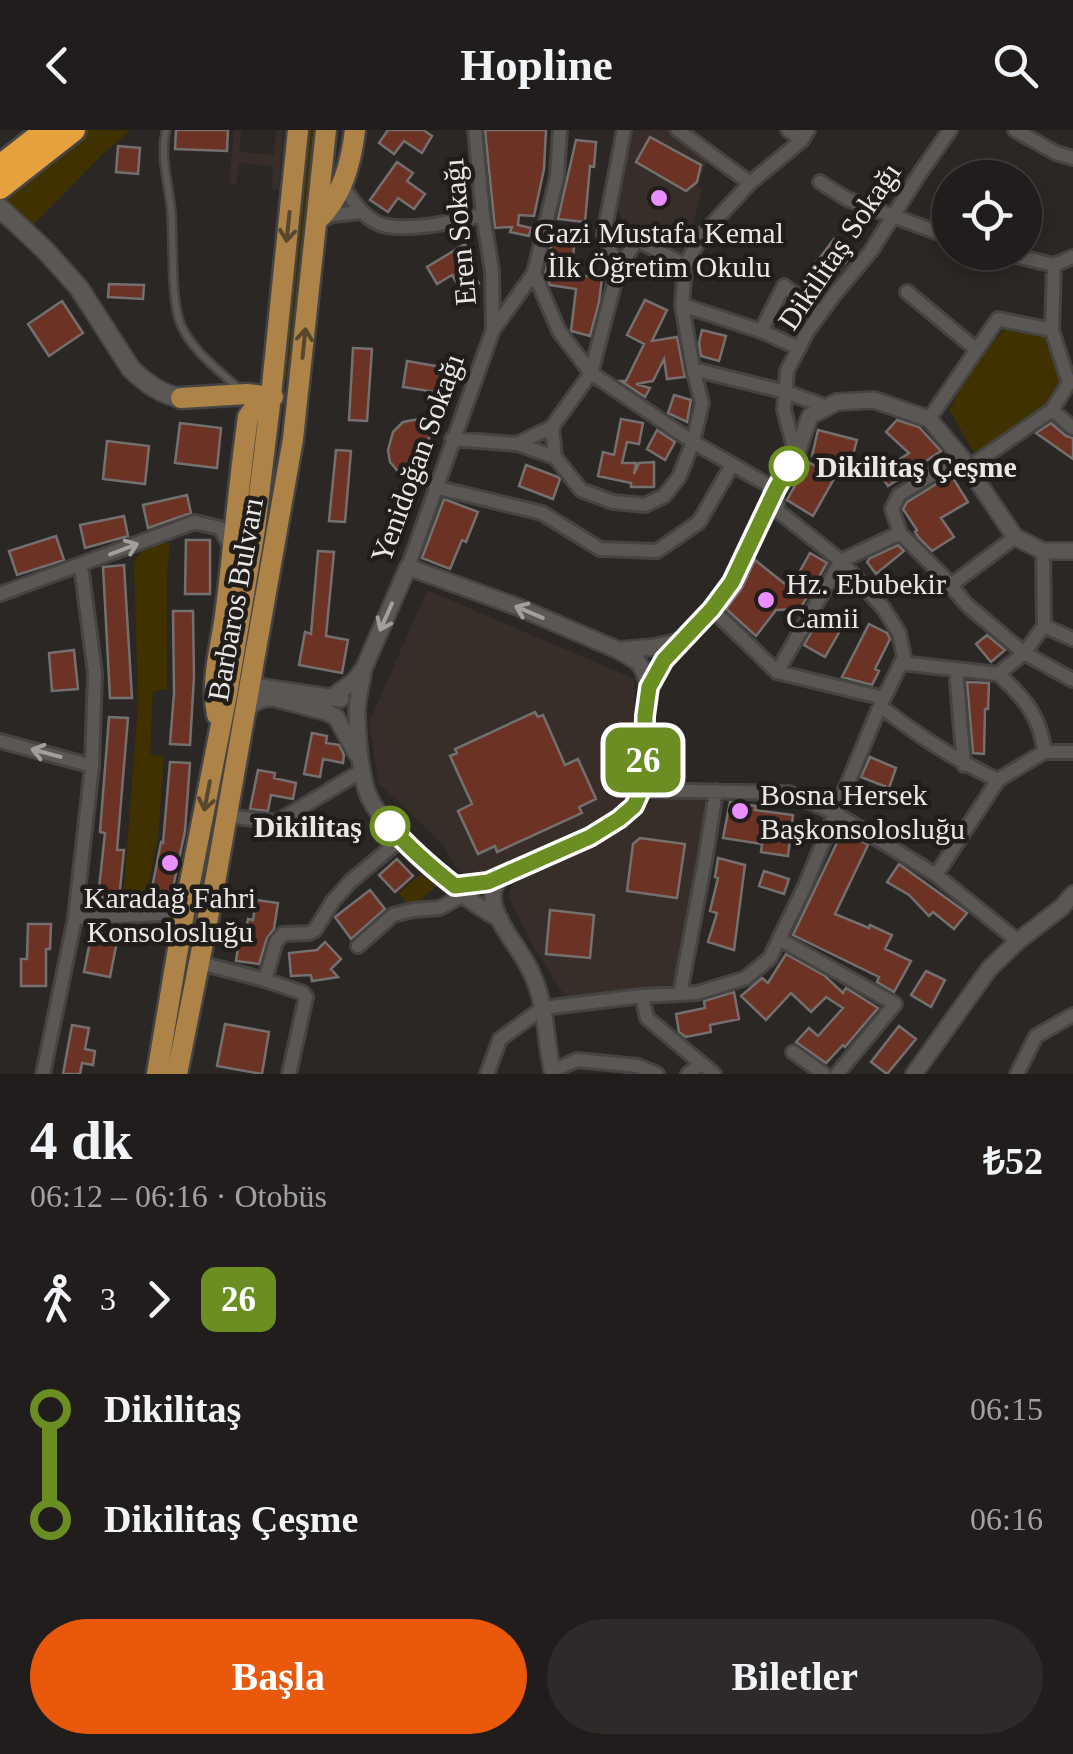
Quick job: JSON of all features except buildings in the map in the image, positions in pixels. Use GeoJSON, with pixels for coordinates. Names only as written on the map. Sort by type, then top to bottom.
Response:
{"type":"FeatureCollection","features":[{"type":"Feature","properties":{"kind":"highway"},"geometry":{"type":"LineString","coordinates":[[0,166],[46,130]]}},
{"type":"Feature","properties":{"kind":"highway"},"geometry":{"type":"LineString","coordinates":[[0,188],[74,130]]}},
{"type":"Feature","properties":{"kind":"main road","name":"Barbaros Bulvarı"},"geometry":{"type":"LineString","coordinates":[[158,1074],[184,914],[227,694],[230,624],[255,529],[298,130]]}},
{"type":"Feature","properties":{"kind":"main road","name":"Barbaros Bulvarı"},"geometry":{"type":"LineString","coordinates":[[177,1074],[282,508],[300,382],[326,130]]}},
{"type":"Feature","properties":{"kind":"main road"},"geometry":{"type":"LineString","coordinates":[[317,221],[328,211],[342,184],[355,130]]}},
{"type":"Feature","properties":{"kind":"main road"},"geometry":{"type":"LineString","coordinates":[[0,208],[80,288],[141,379],[159,391],[194,402],[228,406],[248,416]]}},
{"type":"Feature","properties":{"kind":"main road"},"geometry":{"type":"LineString","coordinates":[[181,398],[241,394],[285,401],[275,484],[282,508]]}},
{"type":"Feature","properties":{"kind":"main road"},"geometry":{"type":"LineString","coordinates":[[220,730],[214,687],[230,624],[233,552],[248,416],[259,401],[271,396]]}},
{"type":"Feature","properties":{"kind":"main road"},"geometry":{"type":"LineString","coordinates":[[230,624],[247,631],[260,626]]}},
{"type":"Feature","properties":{"kind":"main road"},"geometry":{"type":"LineString","coordinates":[[227,694],[249,685]]}},
{"type":"Feature","properties":{"kind":"street","name":"Eren Sokağı"},"geometry":{"type":"LineString","coordinates":[[475,130],[492,272],[492,330]]}},
{"type":"Feature","properties":{"kind":"street"},"geometry":{"type":"LineString","coordinates":[[560,130],[557,177],[534,273],[559,331],[591,373],[693,442],[776,489]]}},
{"type":"Feature","properties":{"kind":"street"},"geometry":{"type":"LineString","coordinates":[[618,269],[604,234],[624,130]]}},
{"type":"Feature","properties":{"kind":"street"},"geometry":{"type":"LineString","coordinates":[[678,130],[750,183]]}},
{"type":"Feature","properties":{"kind":"street"},"geometry":{"type":"LineString","coordinates":[[788,130],[805,135]]}},
{"type":"Feature","properties":{"kind":"street","name":"Dikilitaş Sokağı"},"geometry":{"type":"LineString","coordinates":[[796,455],[784,410],[788,371],[821,313],[871,251],[950,130]]}},
{"type":"Feature","properties":{"kind":"street"},"geometry":{"type":"LineString","coordinates":[[1015,130],[1073,158]]}},
{"type":"Feature","properties":{"kind":"street"},"geometry":{"type":"LineString","coordinates":[[452,439],[517,444],[555,458],[581,490],[614,502],[644,505],[664,496],[679,477],[693,442],[702,402],[682,306],[685,266],[703,234],[750,183],[805,135]]}},
{"type":"Feature","properties":{"kind":"street"},"geometry":{"type":"LineString","coordinates":[[820,182],[847,199],[932,230]]}},
{"type":"Feature","properties":{"kind":"street"},"geometry":{"type":"LineString","coordinates":[[342,184],[361,212],[385,226],[432,225],[483,214]]}},
{"type":"Feature","properties":{"kind":"street"},"geometry":{"type":"LineString","coordinates":[[317,221],[361,212]]}},
{"type":"Feature","properties":{"kind":"street"},"geometry":{"type":"LineString","coordinates":[[517,444],[552,427],[591,373],[618,269],[637,240],[685,266]]}},
{"type":"Feature","properties":{"kind":"street"},"geometry":{"type":"LineString","coordinates":[[1042,262],[1054,265],[1073,257]]}},
{"type":"Feature","properties":{"kind":"street"},"geometry":{"type":"LineString","coordinates":[[1054,265],[1052,330],[1069,384],[1052,410],[965,462],[899,495],[892,509],[900,533],[967,605],[1024,652],[1073,680]]}},
{"type":"Feature","properties":{"kind":"street","name":"Yenidoğan Sokağı"},"geometry":{"type":"LineString","coordinates":[[364,668],[408,567],[492,330],[534,273]]}},
{"type":"Feature","properties":{"kind":"street"},"geometry":{"type":"LineString","coordinates":[[761,331],[784,286],[821,313]]}},
{"type":"Feature","properties":{"kind":"street"},"geometry":{"type":"LineString","coordinates":[[907,292],[977,350]]}},
{"type":"Feature","properties":{"kind":"street"},"geometry":{"type":"LineString","coordinates":[[682,306],[761,331],[799,348]]}},
{"type":"Feature","properties":{"kind":"street"},"geometry":{"type":"LineString","coordinates":[[930,419],[998,319],[1052,330]]}},
{"type":"Feature","properties":{"kind":"street"},"geometry":{"type":"LineString","coordinates":[[693,369],[786,392],[828,407]]}},
{"type":"Feature","properties":{"kind":"street"},"geometry":{"type":"LineString","coordinates":[[358,946],[394,915],[440,908],[459,891],[590,837],[634,806],[644,790],[649,687],[664,660],[732,582],[796,455],[810,416],[838,402],[874,400],[930,419],[965,462],[1015,537],[1044,551],[1073,551]]}},
{"type":"Feature","properties":{"kind":"street"},"geometry":{"type":"LineString","coordinates":[[1052,410],[1073,428]]}},
{"type":"Feature","properties":{"kind":"street"},"geometry":{"type":"LineString","coordinates":[[552,427],[555,458]]}},
{"type":"Feature","properties":{"kind":"street"},"geometry":{"type":"LineString","coordinates":[[436,487],[542,514],[600,549],[658,551],[699,522],[732,465]]}},
{"type":"Feature","properties":{"kind":"street"},"geometry":{"type":"LineString","coordinates":[[487,1074],[500,1039],[544,1008],[696,993],[746,978],[770,958],[806,886],[904,657],[899,633],[884,610],[841,561],[778,511],[776,489]]}},
{"type":"Feature","properties":{"kind":"street"},"geometry":{"type":"LineString","coordinates":[[0,594],[194,522],[220,528],[233,552]]}},
{"type":"Feature","properties":{"kind":"street"},"geometry":{"type":"LineString","coordinates":[[778,672],[841,561],[900,533]]}},
{"type":"Feature","properties":{"kind":"street"},"geometry":{"type":"LineString","coordinates":[[950,585],[1015,537]]}},
{"type":"Feature","properties":{"kind":"street"},"geometry":{"type":"LineString","coordinates":[[998,674],[1024,652],[1044,626],[1044,551]]}},
{"type":"Feature","properties":{"kind":"street"},"geometry":{"type":"LineString","coordinates":[[43,1074],[75,918],[92,766],[95,674],[81,566]]}},
{"type":"Feature","properties":{"kind":"street"},"geometry":{"type":"LineString","coordinates":[[408,567],[518,607],[618,650],[638,662],[649,687]]}},
{"type":"Feature","properties":{"kind":"street"},"geometry":{"type":"LineString","coordinates":[[712,609],[778,672],[882,702],[922,738],[964,765],[998,780]]}},
{"type":"Feature","properties":{"kind":"street"},"geometry":{"type":"LineString","coordinates":[[1044,626],[1073,639]]}},
{"type":"Feature","properties":{"kind":"street"},"geometry":{"type":"LineString","coordinates":[[618,650],[656,648],[683,640]]}},
{"type":"Feature","properties":{"kind":"street"},"geometry":{"type":"LineString","coordinates":[[254,660],[267,676],[286,689]]}},
{"type":"Feature","properties":{"kind":"street"},"geometry":{"type":"LineString","coordinates":[[901,664],[998,674],[1018,692],[1042,730],[1044,752]]}},
{"type":"Feature","properties":{"kind":"street"},"geometry":{"type":"LineString","coordinates":[[331,698],[364,668]]}},
{"type":"Feature","properties":{"kind":"street"},"geometry":{"type":"LineString","coordinates":[[362,770],[356,709],[364,668]]}},
{"type":"Feature","properties":{"kind":"street"},"geometry":{"type":"LineString","coordinates":[[956,670],[964,765]]}},
{"type":"Feature","properties":{"kind":"street"},"geometry":{"type":"LineString","coordinates":[[249,685],[348,701],[356,709]]}},
{"type":"Feature","properties":{"kind":"street"},"geometry":{"type":"LineString","coordinates":[[244,717],[252,704],[265,698],[336,717],[362,770],[370,798],[402,839],[459,891],[500,919]]}},
{"type":"Feature","properties":{"kind":"street"},"geometry":{"type":"LineString","coordinates":[[0,742],[92,766]]}},
{"type":"Feature","properties":{"kind":"street"},"geometry":{"type":"LineString","coordinates":[[936,874],[998,780],[1044,752],[1072,754]]}},
{"type":"Feature","properties":{"kind":"street"},"geometry":{"type":"LineString","coordinates":[[227,816],[277,822],[362,770]]}},
{"type":"Feature","properties":{"kind":"street"},"geometry":{"type":"LineString","coordinates":[[644,790],[789,794],[835,814],[936,874],[1018,942]]}},
{"type":"Feature","properties":{"kind":"street"},"geometry":{"type":"LineString","coordinates":[[680,994],[716,791]]}},
{"type":"Feature","properties":{"kind":"street"},"geometry":{"type":"LineString","coordinates":[[264,980],[276,942],[283,934],[314,930],[350,882],[402,839]]}},
{"type":"Feature","properties":{"kind":"street"},"geometry":{"type":"LineString","coordinates":[[501,876],[494,885],[493,900],[532,974],[544,1008],[552,1072],[577,1060],[638,1066],[657,1074]]}},
{"type":"Feature","properties":{"kind":"street"},"geometry":{"type":"LineString","coordinates":[[914,1074],[990,969],[1070,901]]}},
{"type":"Feature","properties":{"kind":"street"},"geometry":{"type":"LineString","coordinates":[[75,918],[184,914]]}},
{"type":"Feature","properties":{"kind":"street"},"geometry":{"type":"LineString","coordinates":[[779,938],[896,1004],[838,1074]]}},
{"type":"Feature","properties":{"kind":"street"},"geometry":{"type":"LineString","coordinates":[[200,963],[303,993],[306,998],[288,1074]]}},
{"type":"Feature","properties":{"kind":"street"},"geometry":{"type":"LineString","coordinates":[[642,996],[647,1018],[714,1074]]}},
{"type":"Feature","properties":{"kind":"street"},"geometry":{"type":"LineString","coordinates":[[1017,1074],[1036,1036],[1073,1015]]}},
{"type":"Feature","properties":{"kind":"street"},"geometry":{"type":"LineString","coordinates":[[792,1052],[824,1074]]}},
{"type":"Feature","properties":{"kind":"street"},"geometry":{"type":"LineString","coordinates":[[688,1074],[701,1064]]}},
{"type":"Feature","properties":{"kind":"lane"},"geometry":{"type":"LineString","coordinates":[[166,130],[165,174],[179,323],[196,350],[241,394]]}},
{"type":"Feature","properties":{"kind":"shaded area"},"geometry":{"type":"Polygon","coordinates":[[[87,130],[131,130],[32,226],[0,196],[87,130]]]}},
{"type":"Feature","properties":{"kind":"shaded area"},"geometry":{"type":"Polygon","coordinates":[[[234,130],[241,130],[240,152],[274,155],[276,130],[283,130],[279,189],[272,189],[273,166],[239,163],[236,185],[229,185],[234,130]]]}},
{"type":"Feature","properties":{"kind":"shaded area"},"geometry":{"type":"Polygon","coordinates":[[[307,130],[318,130],[292,379],[281,377],[307,130]]]}},
{"type":"Feature","properties":{"kind":"shaded area","name":"Gazi Mustafa Kemal İlk Öğretim Okulu"},"geometry":{"type":"Polygon","coordinates":[[[633,130],[669,130],[708,161],[697,182],[702,190],[684,255],[622,222],[617,207],[633,130]]]}},
{"type":"Feature","properties":{"kind":"shaded area"},"geometry":{"type":"Polygon","coordinates":[[[1004,329],[1045,336],[1066,372],[1052,406],[975,454],[949,410],[969,374],[1004,329]]]}},
{"type":"Feature","properties":{"kind":"shaded area"},"geometry":{"type":"Polygon","coordinates":[[[170,543],[167,689],[153,692],[150,754],[164,757],[158,838],[144,906],[128,906],[123,900],[138,703],[134,564],[142,552],[170,543]]]}},
{"type":"Feature","properties":{"kind":"shaded area"},"geometry":{"type":"Polygon","coordinates":[[[427,590],[635,679],[633,777],[625,802],[610,819],[482,874],[468,875],[453,863],[443,844],[379,784],[369,723],[427,590]]]}},
{"type":"Feature","properties":{"kind":"shaded area"},"geometry":{"type":"Polygon","coordinates":[[[656,797],[707,800],[674,989],[565,996],[537,953],[509,897],[510,890],[513,884],[622,831],[656,797]]]}},
{"type":"Feature","properties":{"kind":"shaded area"},"geometry":{"type":"Polygon","coordinates":[[[428,868],[440,883],[411,908],[398,893],[428,868]]]}},
{"type":"Feature","properties":{"kind":"bus line","name":"26"},"geometry":{"type":"LineString","coordinates":[[390,826],[449,882],[468,886],[488,882],[590,837],[634,806],[644,790],[649,687],[664,660],[732,582],[789,466]]}},
{"type":"Feature","properties":{"kind":"place","name":"Gazi Mustafa Kemal İlk Öğretim Okulu"},"geometry":{"type":"Point","coordinates":[659,198]}},
{"type":"Feature","properties":{"kind":"place","name":"Dikilitaş Çeşme"},"geometry":{"type":"Point","coordinates":[789,466]}},
{"type":"Feature","properties":{"kind":"place","name":"Hz. Ebubekir Camii"},"geometry":{"type":"Point","coordinates":[766,600]}},
{"type":"Feature","properties":{"kind":"place","name":"Bosna Hersek Başkonsolosluğu"},"geometry":{"type":"Point","coordinates":[740,811]}},
{"type":"Feature","properties":{"kind":"place","name":"Dikilitaş"},"geometry":{"type":"Point","coordinates":[390,826]}},
{"type":"Feature","properties":{"kind":"place","name":"Karadağ Fahri Konsolosluğu"},"geometry":{"type":"Point","coordinates":[170,863]}}]}
